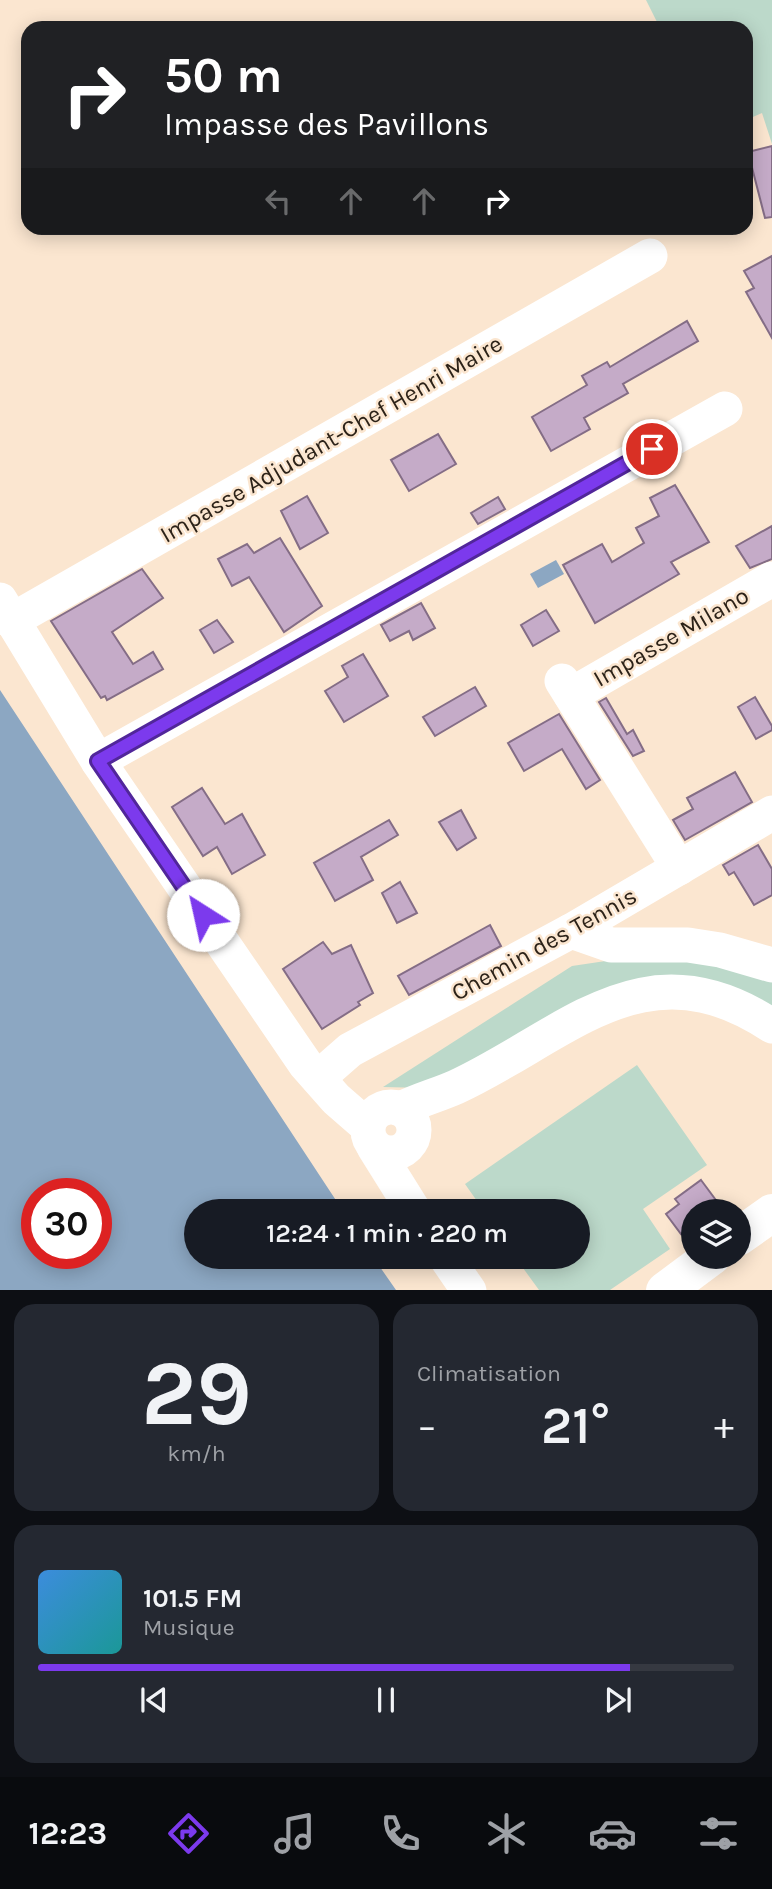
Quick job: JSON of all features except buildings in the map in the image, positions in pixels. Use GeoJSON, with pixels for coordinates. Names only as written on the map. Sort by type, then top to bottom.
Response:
{"type":"FeatureCollection","features":[{"type":"Feature","properties":{"kind":"main road"},"geometry":{"type":"LineString","coordinates":[[665,1290],[694,1269]]}},
{"type":"Feature","properties":{"kind":"street","name":"Impasse Adjudant-Chef Henri Maire"},"geometry":{"type":"LineString","coordinates":[[6,610],[650,256]]}},
{"type":"Feature","properties":{"kind":"street"},"geometry":{"type":"LineString","coordinates":[[98,761],[725,409]]}},
{"type":"Feature","properties":{"kind":"street","name":"Impasse Milano"},"geometry":{"type":"LineString","coordinates":[[679,868],[566,688],[772,579]]}},
{"type":"Feature","properties":{"kind":"street"},"geometry":{"type":"LineString","coordinates":[[6,610],[98,761],[306,1065],[336,1099],[392,1128],[419,1199]]}},
{"type":"Feature","properties":{"kind":"street","name":"Chemin des Tennis"},"geometry":{"type":"LineString","coordinates":[[318,1078],[350,1050],[571,931],[772,813]]}},
{"type":"Feature","properties":{"kind":"street"},"geometry":{"type":"LineString","coordinates":[[571,931],[611,945],[688,945],[720,950],[772,965]]}},
{"type":"Feature","properties":{"kind":"street"},"geometry":{"type":"LineString","coordinates":[[392,1128],[556,1029],[594,1010],[636,995],[679,993],[716,998],[747,1010],[772,1026]]}},
{"type":"Feature","properties":{"kind":"street"},"geometry":{"type":"LineString","coordinates":[[392,1128],[411,1199]]}},
{"type":"Feature","properties":{"kind":"street"},"geometry":{"type":"LineString","coordinates":[[454,1269],[469,1290]]}},
{"type":"Feature","properties":{"kind":"green space"},"geometry":{"type":"Polygon","coordinates":[[[646,0],[772,0],[772,144],[762,113],[753,117],[753,21],[656,21],[646,0]]]}},
{"type":"Feature","properties":{"kind":"green space"},"geometry":{"type":"Polygon","coordinates":[[[666,952],[772,971],[772,1008],[677,977],[427,1088],[383,1087],[572,966],[666,952]]]}},
{"type":"Feature","properties":{"kind":"green space"},"geometry":{"type":"Polygon","coordinates":[[[637,1065],[707,1165],[643,1209],[670,1249],[610,1290],[539,1290],[524,1269],[590,1269],[590,1199],[476,1199],[465,1184],[637,1065]]]}},
{"type":"Feature","properties":{"kind":"water"},"geometry":{"type":"Polygon","coordinates":[[[556,560],[564,574],[538,588],[530,574],[556,560]]]}},
{"type":"Feature","properties":{"kind":"water"},"geometry":{"type":"Polygon","coordinates":[[[0,690],[335,1199],[184,1199],[184,1269],[381,1269],[396,1290],[0,1290],[0,690]]]}},
{"type":"Feature","properties":{"kind":"route"},"geometry":{"type":"LineString","coordinates":[[203,915],[98,761],[652,449]]}}]}
